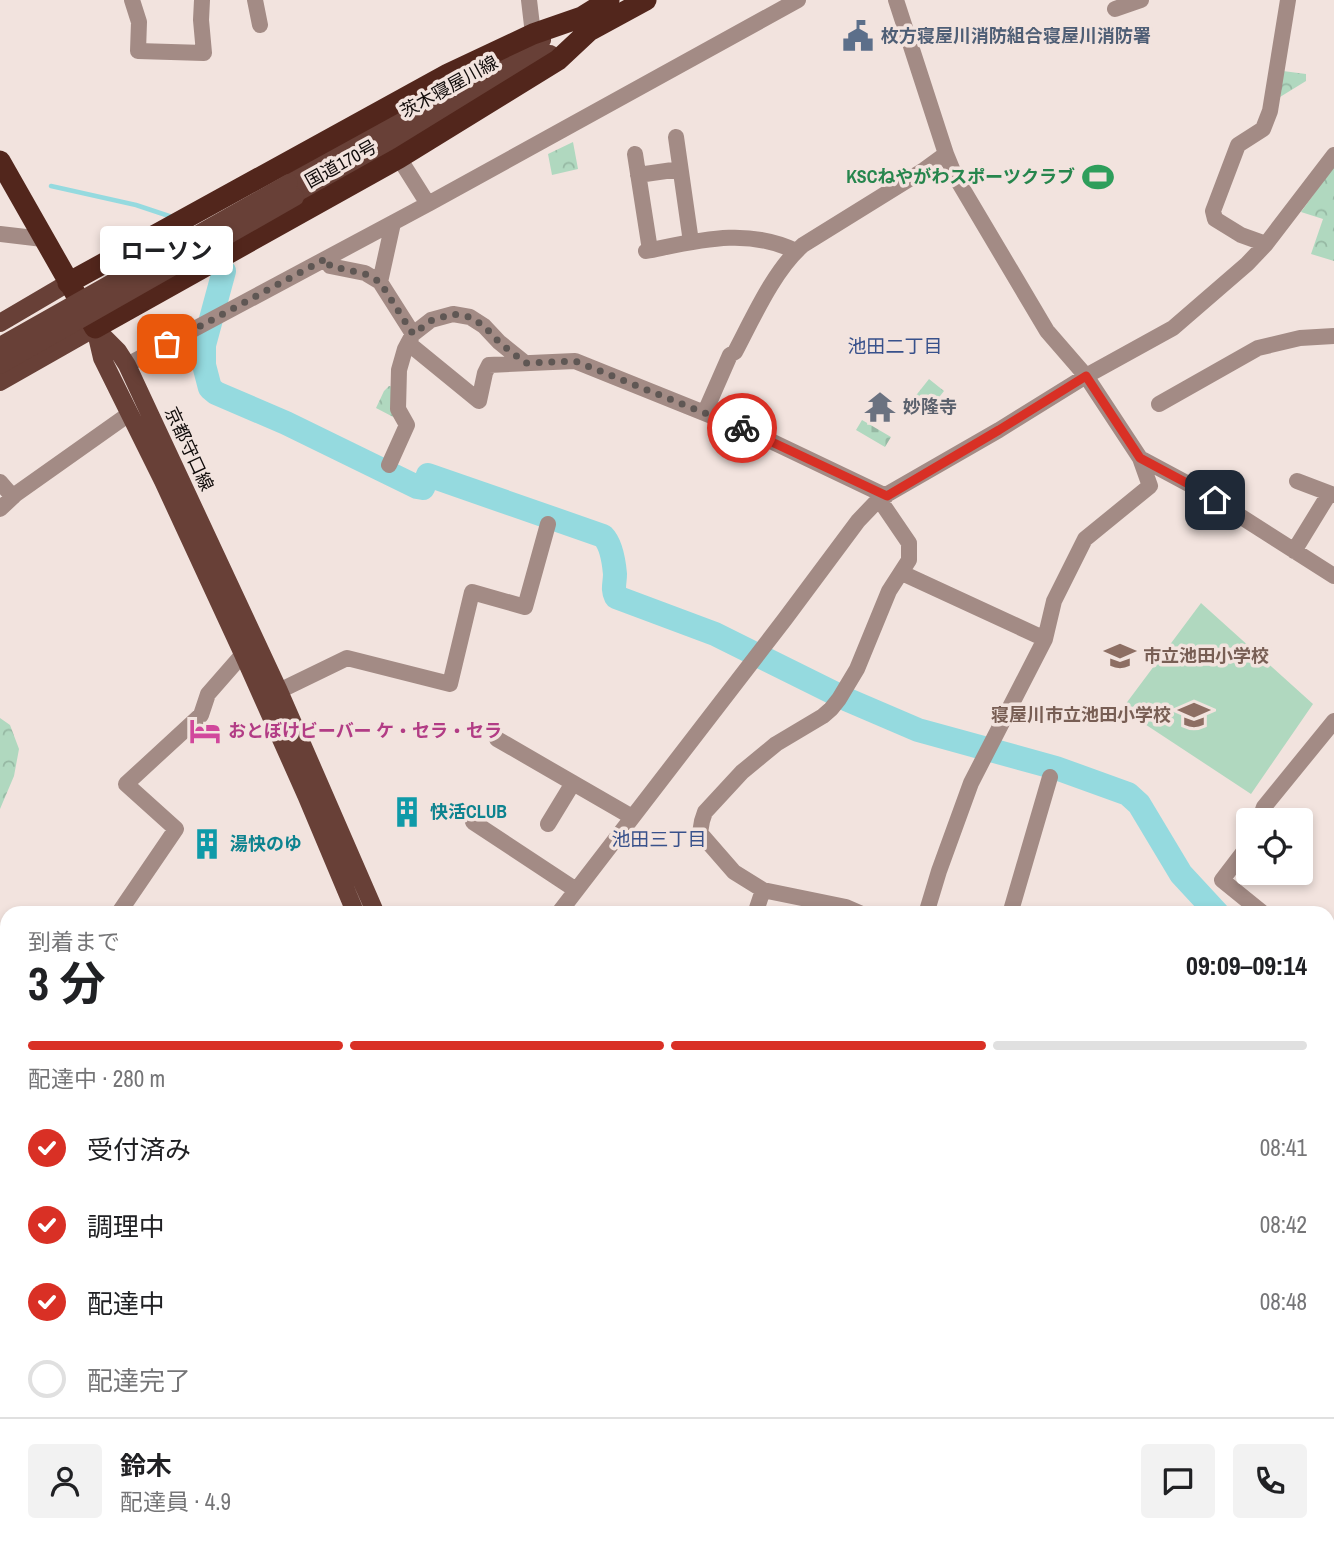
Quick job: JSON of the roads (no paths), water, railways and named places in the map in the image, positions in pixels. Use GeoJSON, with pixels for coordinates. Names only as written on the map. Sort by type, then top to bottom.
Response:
{"type":"FeatureCollection","features":[{"type":"Feature","properties":{"kind":"highway","name":"国道170号"},"geometry":{"type":"LineString","coordinates":[[95,328],[399,158],[558,60],[609,0]]}},
{"type":"Feature","properties":{"kind":"highway","name":"国道170号"},"geometry":{"type":"LineString","coordinates":[[68,283],[448,74],[533,34],[586,24],[646,0]]}},
{"type":"Feature","properties":{"kind":"highway"},"geometry":{"type":"LineString","coordinates":[[0,161],[95,328]]}},
{"type":"Feature","properties":{"kind":"main road","name":"茨木寝屋川線"},"geometry":{"type":"LineString","coordinates":[[0,346],[292,190],[586,24]]}},
{"type":"Feature","properties":{"kind":"main road","name":"茨木寝屋川線"},"geometry":{"type":"LineString","coordinates":[[0,365],[292,190]]}},
{"type":"Feature","properties":{"kind":"main road"},"geometry":{"type":"LineString","coordinates":[[0,323],[68,283]]}},
{"type":"Feature","properties":{"kind":"main road"},"geometry":{"type":"LineString","coordinates":[[0,382],[95,328],[102,358],[163,481],[243,654],[353,906]]}},
{"type":"Feature","properties":{"kind":"main road","name":"京都守口線"},"geometry":{"type":"LineString","coordinates":[[95,328],[118,351],[127,365],[279,691],[373,906]]}},
{"type":"Feature","properties":{"kind":"street"},"geometry":{"type":"LineString","coordinates":[[132,0],[139,22],[138,51],[204,53],[202,0]]}},
{"type":"Feature","properties":{"kind":"street"},"geometry":{"type":"LineString","coordinates":[[255,0],[260,25]]}},
{"type":"Feature","properties":{"kind":"street"},"geometry":{"type":"LineString","coordinates":[[529,0],[533,34]]}},
{"type":"Feature","properties":{"kind":"street"},"geometry":{"type":"LineString","coordinates":[[127,365],[428,204],[798,0]]}},
{"type":"Feature","properties":{"kind":"street"},"geometry":{"type":"LineString","coordinates":[[896,0],[955,176],[1047,331],[1086,376],[1140,458],[1150,486],[1085,539],[1054,601],[1045,639],[971,783],[928,906]]}},
{"type":"Feature","properties":{"kind":"street"},"geometry":{"type":"LineString","coordinates":[[1115,9],[1141,0]]}},
{"type":"Feature","properties":{"kind":"street"},"geometry":{"type":"LineString","coordinates":[[1266,244],[1241,235],[1215,219],[1213,211],[1238,145],[1263,129],[1270,111],[1288,0]]}},
{"type":"Feature","properties":{"kind":"street"},"geometry":{"type":"LineString","coordinates":[[676,137],[691,242]]}},
{"type":"Feature","properties":{"kind":"street"},"geometry":{"type":"LineString","coordinates":[[635,154],[648,250],[691,242],[750,237],[782,244],[796,251]]}},
{"type":"Feature","properties":{"kind":"street"},"geometry":{"type":"LineString","coordinates":[[705,412],[730,355],[735,352],[774,282],[796,251],[946,154]]}},
{"type":"Feature","properties":{"kind":"street"},"geometry":{"type":"LineString","coordinates":[[564,906],[858,521],[883,498],[1086,376],[1173,328],[1247,264],[1266,244],[1334,155]]}},
{"type":"Feature","properties":{"kind":"street"},"geometry":{"type":"LineString","coordinates":[[399,158],[428,204]]}},
{"type":"Feature","properties":{"kind":"street"},"geometry":{"type":"LineString","coordinates":[[638,175],[680,169]]}},
{"type":"Feature","properties":{"kind":"street"},"geometry":{"type":"LineString","coordinates":[[380,282],[393,223]]}},
{"type":"Feature","properties":{"kind":"street"},"geometry":{"type":"LineString","coordinates":[[0,234],[43,239]]}},
{"type":"Feature","properties":{"kind":"street"},"geometry":{"type":"LineString","coordinates":[[327,258],[330,266],[365,274],[380,282],[411,338],[479,401],[489,365],[575,361],[754,433],[883,498],[909,543],[909,560],[889,591],[857,668],[840,696],[823,716],[776,744],[742,772],[705,812],[700,833],[734,872],[762,890],[841,906]]}},
{"type":"Feature","properties":{"kind":"street"},"geometry":{"type":"LineString","coordinates":[[389,465],[407,425],[398,409],[399,370],[411,338],[432,320],[453,314],[470,317],[525,363]]}},
{"type":"Feature","properties":{"kind":"street"},"geometry":{"type":"LineString","coordinates":[[1159,404],[1258,348],[1300,338],[1334,336]]}},
{"type":"Feature","properties":{"kind":"street"},"geometry":{"type":"LineString","coordinates":[[0,509],[129,414]]}},
{"type":"Feature","properties":{"kind":"street"},"geometry":{"type":"LineString","coordinates":[[1140,458],[1196,488],[1334,576]]}},
{"type":"Feature","properties":{"kind":"street"},"geometry":{"type":"LineString","coordinates":[[1294,551],[1332,495],[1297,481]]}},
{"type":"Feature","properties":{"kind":"street"},"geometry":{"type":"LineString","coordinates":[[0,482],[13,497]]}},
{"type":"Feature","properties":{"kind":"street"},"geometry":{"type":"LineString","coordinates":[[279,691],[347,658],[450,684],[472,592],[526,607],[548,524]]}},
{"type":"Feature","properties":{"kind":"street"},"geometry":{"type":"LineString","coordinates":[[902,573],[1045,639]]}},
{"type":"Feature","properties":{"kind":"street"},"geometry":{"type":"LineString","coordinates":[[123,906],[176,829],[127,784],[201,715],[208,694],[243,654]]}},
{"type":"Feature","properties":{"kind":"street"},"geometry":{"type":"LineString","coordinates":[[1265,808],[1334,721]]}},
{"type":"Feature","properties":{"kind":"street"},"geometry":{"type":"LineString","coordinates":[[497,739],[632,817]]}},
{"type":"Feature","properties":{"kind":"street"},"geometry":{"type":"LineString","coordinates":[[1012,906],[1050,777]]}},
{"type":"Feature","properties":{"kind":"street"},"geometry":{"type":"LineString","coordinates":[[548,824],[573,783]]}},
{"type":"Feature","properties":{"kind":"street"},"geometry":{"type":"LineString","coordinates":[[473,822],[576,890]]}},
{"type":"Feature","properties":{"kind":"street"},"geometry":{"type":"LineString","coordinates":[[1236,862],[1222,880],[1254,906]]}},
{"type":"Feature","properties":{"kind":"street"},"geometry":{"type":"LineString","coordinates":[[757,906],[762,890]]}},
{"type":"Feature","properties":{"kind":"waterway"},"geometry":{"type":"LineString","coordinates":[[51,186],[136,205],[172,217]]}},
{"type":"Feature","properties":{"kind":"waterway"},"geometry":{"type":"LineString","coordinates":[[224,271],[204,345],[204,365],[210,388],[216,393],[286,423],[417,487],[423,488],[428,475],[603,536],[613,559],[616,597],[715,634],[848,700],[918,730],[1056,768],[1128,794],[1139,804],[1181,874],[1211,906]]}},
{"type":"Feature","properties":{"kind":"place","name":"枚方寝屋川消防組合寝屋川消防署"},"geometry":{"type":"Point","coordinates":[858,36]}},
{"type":"Feature","properties":{"kind":"place","name":"KSCねやがわスポーツクラブ"},"geometry":{"type":"Point","coordinates":[1098,177]}},
{"type":"Feature","properties":{"kind":"place","name":"ローソン"},"geometry":{"type":"Point","coordinates":[167,344]}},
{"type":"Feature","properties":{"kind":"place","name":"妙隆寺"},"geometry":{"type":"Point","coordinates":[880,407]}},
{"type":"Feature","properties":{"kind":"place","name":"市立池田小学校"},"geometry":{"type":"Point","coordinates":[1120,656]}},
{"type":"Feature","properties":{"kind":"place","name":"寝屋川市立池田小学校"},"geometry":{"type":"Point","coordinates":[1194,715]}},
{"type":"Feature","properties":{"kind":"place","name":"おとぼけビーバー ケ・セラ・セラ"},"geometry":{"type":"Point","coordinates":[205,731]}},
{"type":"Feature","properties":{"kind":"place","name":"快活CLUB"},"geometry":{"type":"Point","coordinates":[407,812]}},
{"type":"Feature","properties":{"kind":"place","name":"湯快のゆ"},"geometry":{"type":"Point","coordinates":[207,844]}},
{"type":"Feature","properties":{"kind":"district","name":"池田二丁目"},"geometry":{"type":"Point","coordinates":[895,346]}},
{"type":"Feature","properties":{"kind":"district","name":"池田三丁目"},"geometry":{"type":"Point","coordinates":[659,839]}}]}
